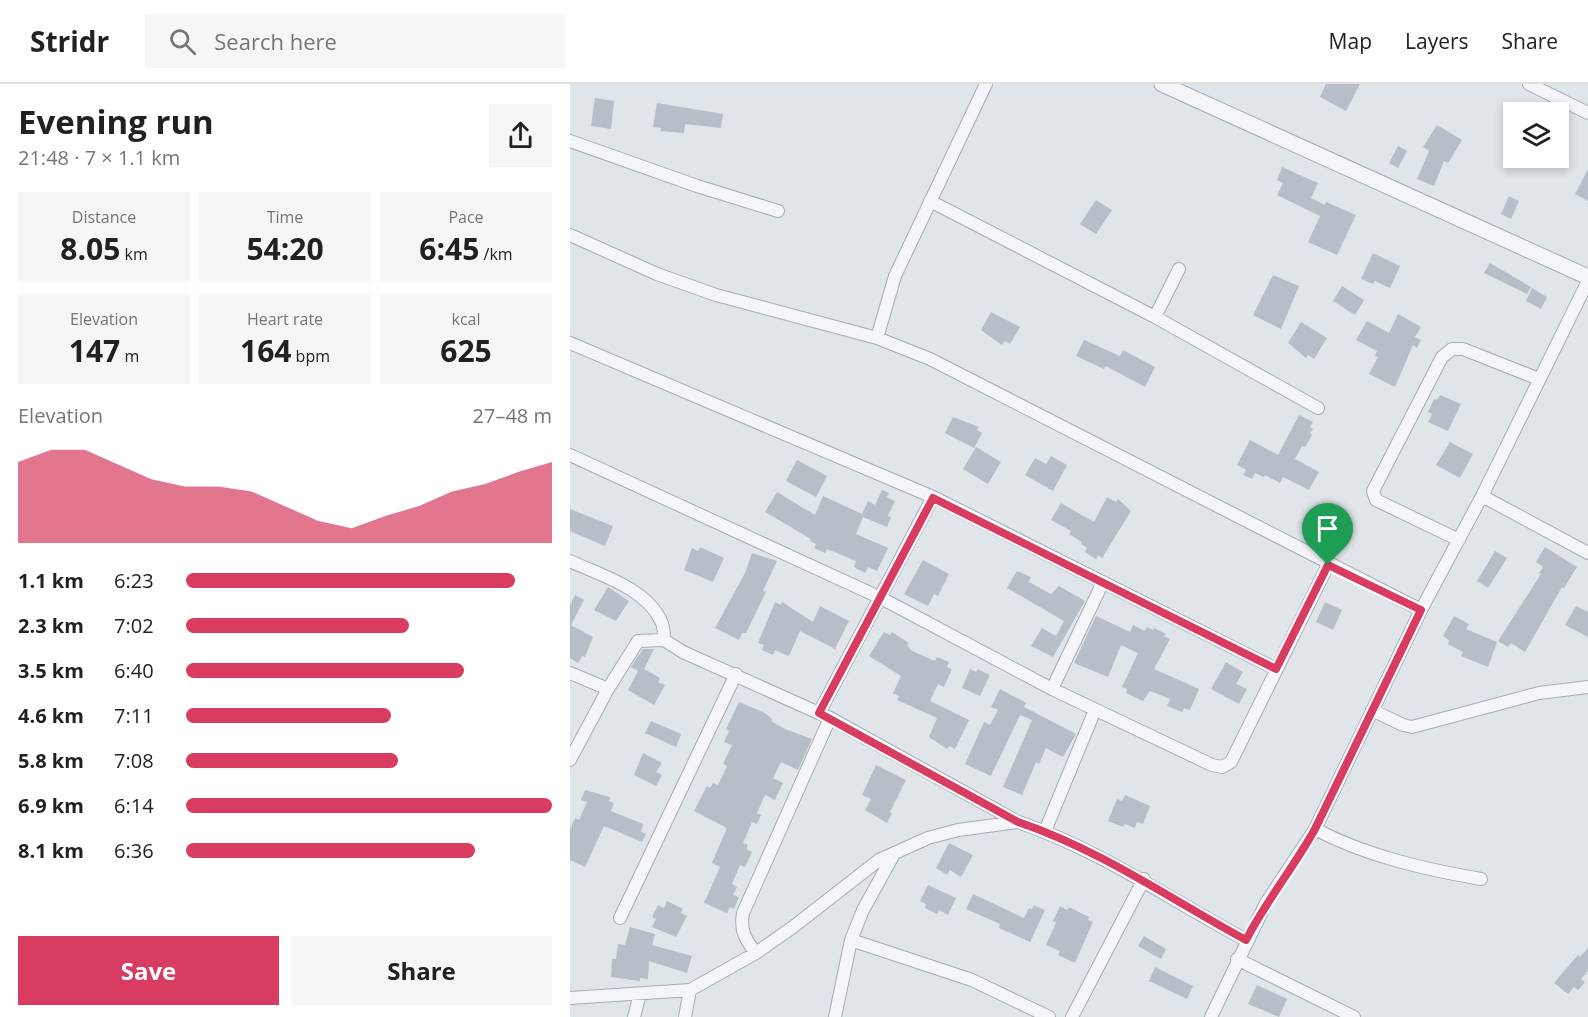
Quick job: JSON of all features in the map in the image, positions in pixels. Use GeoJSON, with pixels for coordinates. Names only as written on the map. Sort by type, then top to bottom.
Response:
{"type":"FeatureCollection","features":[{"type":"Feature","properties":{"kind":"street"},"geometry":{"type":"LineString","coordinates":[[877,338],[896,276],[986,84]]}},
{"type":"Feature","properties":{"kind":"street"},"geometry":{"type":"LineString","coordinates":[[1162,84],[1588,277]]}},
{"type":"Feature","properties":{"kind":"street"},"geometry":{"type":"LineString","coordinates":[[1529,84],[1588,112]]}},
{"type":"Feature","properties":{"kind":"street"},"geometry":{"type":"LineString","coordinates":[[570,141],[697,186],[778,211]]}},
{"type":"Feature","properties":{"kind":"street"},"geometry":{"type":"LineString","coordinates":[[930,201],[1155,317],[1318,408]]}},
{"type":"Feature","properties":{"kind":"street"},"geometry":{"type":"LineString","coordinates":[[570,235],[657,274],[716,296],[877,338],[930,359],[1328,565],[1421,610]]}},
{"type":"Feature","properties":{"kind":"street"},"geometry":{"type":"LineString","coordinates":[[1155,317],[1179,269]]}},
{"type":"Feature","properties":{"kind":"street"},"geometry":{"type":"LineString","coordinates":[[1211,1017],[1246,940],[1266,903],[1315,829],[1421,610],[1482,496],[1588,281]]}},
{"type":"Feature","properties":{"kind":"street"},"geometry":{"type":"LineString","coordinates":[[570,343],[933,498],[1276,669]]}},
{"type":"Feature","properties":{"kind":"street"},"geometry":{"type":"LineString","coordinates":[[1458,540],[1376,500],[1373,491],[1438,364],[1452,349],[1463,349],[1539,379]]}},
{"type":"Feature","properties":{"kind":"street"},"geometry":{"type":"LineString","coordinates":[[570,455],[881,598],[1052,689],[1212,765],[1222,767],[1231,762],[1328,565]]}},
{"type":"Feature","properties":{"kind":"street"},"geometry":{"type":"LineString","coordinates":[[1482,496],[1588,553]]}},
{"type":"Feature","properties":{"kind":"street"},"geometry":{"type":"LineString","coordinates":[[756,952],[746,940],[741,926],[743,914],[824,716],[933,498]]}},
{"type":"Feature","properties":{"kind":"street"},"geometry":{"type":"LineString","coordinates":[[570,561],[625,586],[648,603],[662,621],[664,640]]}},
{"type":"Feature","properties":{"kind":"street"},"geometry":{"type":"LineString","coordinates":[[1052,689],[1103,582]]}},
{"type":"Feature","properties":{"kind":"street"},"geometry":{"type":"LineString","coordinates":[[570,760],[608,689],[638,641],[664,640],[683,652],[736,674],[824,716],[1018,822],[1045,831],[1144,879],[1246,940]]}},
{"type":"Feature","properties":{"kind":"street"},"geometry":{"type":"LineString","coordinates":[[570,674],[608,689]]}},
{"type":"Feature","properties":{"kind":"street"},"geometry":{"type":"LineString","coordinates":[[620,918],[736,674]]}},
{"type":"Feature","properties":{"kind":"street"},"geometry":{"type":"LineString","coordinates":[[1372,710],[1403,725],[1413,727],[1539,693],[1588,687]]}},
{"type":"Feature","properties":{"kind":"street"},"geometry":{"type":"LineString","coordinates":[[1045,831],[1095,710]]}},
{"type":"Feature","properties":{"kind":"street"},"geometry":{"type":"LineString","coordinates":[[570,998],[690,990],[756,952],[793,927],[879,860],[928,838],[958,830],[1018,822]]}},
{"type":"Feature","properties":{"kind":"street"},"geometry":{"type":"LineString","coordinates":[[1315,829],[1339,841],[1392,859],[1432,871],[1481,879]]}},
{"type":"Feature","properties":{"kind":"street"},"geometry":{"type":"LineString","coordinates":[[835,1017],[851,940],[863,910],[894,854]]}},
{"type":"Feature","properties":{"kind":"street"},"geometry":{"type":"LineString","coordinates":[[1072,1017],[1144,879]]}},
{"type":"Feature","properties":{"kind":"street"},"geometry":{"type":"LineString","coordinates":[[851,940],[972,980],[1049,1017]]}},
{"type":"Feature","properties":{"kind":"street"},"geometry":{"type":"LineString","coordinates":[[1237,959],[1354,1017]]}},
{"type":"Feature","properties":{"kind":"street"},"geometry":{"type":"LineString","coordinates":[[685,1017],[690,990]]}},
{"type":"Feature","properties":{"kind":"street"},"geometry":{"type":"LineString","coordinates":[[634,1017],[640,994]]}},
{"type":"Feature","properties":{"kind":"building"},"geometry":{"type":"Polygon","coordinates":[[[1326,84],[1360,84],[1346,111],[1320,97],[1326,84]]]}},
{"type":"Feature","properties":{"kind":"building"},"geometry":{"type":"Polygon","coordinates":[[[595,98],[614,101],[611,129],[591,126],[595,98]]]}},
{"type":"Feature","properties":{"kind":"building"},"geometry":{"type":"Polygon","coordinates":[[[657,103],[723,114],[721,128],[685,124],[684,133],[660,131],[661,128],[653,127],[657,103]]]}},
{"type":"Feature","properties":{"kind":"building"},"geometry":{"type":"Polygon","coordinates":[[[1437,125],[1462,140],[1448,163],[1444,161],[1434,186],[1417,179],[1429,151],[1423,147],[1437,125]]]}},
{"type":"Feature","properties":{"kind":"building"},"geometry":{"type":"Polygon","coordinates":[[[1398,146],[1407,151],[1398,168],[1389,163],[1398,146]]]}},
{"type":"Feature","properties":{"kind":"building"},"geometry":{"type":"Polygon","coordinates":[[[1282,167],[1318,183],[1311,198],[1356,215],[1337,255],[1308,242],[1320,216],[1277,195],[1283,183],[1277,180],[1282,167]]]}},
{"type":"Feature","properties":{"kind":"building"},"geometry":{"type":"Polygon","coordinates":[[[1588,169],[1588,201],[1575,194],[1588,169]]]}},
{"type":"Feature","properties":{"kind":"building"},"geometry":{"type":"Polygon","coordinates":[[[1509,196],[1519,201],[1511,219],[1501,214],[1509,196]]]}},
{"type":"Feature","properties":{"kind":"building"},"geometry":{"type":"Polygon","coordinates":[[[1096,200],[1112,210],[1096,234],[1080,224],[1096,200]]]}},
{"type":"Feature","properties":{"kind":"building"},"geometry":{"type":"Polygon","coordinates":[[[1373,253],[1400,266],[1390,288],[1375,281],[1373,284],[1361,279],[1373,253]]]}},
{"type":"Feature","properties":{"kind":"building"},"geometry":{"type":"Polygon","coordinates":[[[1490,263],[1531,287],[1527,294],[1484,273],[1490,263]]]}},
{"type":"Feature","properties":{"kind":"building"},"geometry":{"type":"Polygon","coordinates":[[[1273,275],[1299,286],[1281,329],[1253,315],[1273,275]]]}},
{"type":"Feature","properties":{"kind":"building"},"geometry":{"type":"Polygon","coordinates":[[[1342,286],[1364,300],[1355,315],[1333,301],[1342,286]]]}},
{"type":"Feature","properties":{"kind":"building"},"geometry":{"type":"Polygon","coordinates":[[[1532,288],[1547,297],[1541,309],[1526,301],[1532,288]]]}},
{"type":"Feature","properties":{"kind":"building"},"geometry":{"type":"Polygon","coordinates":[[[991,312],[1020,327],[1010,344],[1005,341],[1002,345],[981,330],[991,312]]]}},
{"type":"Feature","properties":{"kind":"building"},"geometry":{"type":"Polygon","coordinates":[[[1398,314],[1421,327],[1415,337],[1421,340],[1417,348],[1413,345],[1395,387],[1369,374],[1378,357],[1375,356],[1377,351],[1356,340],[1367,321],[1389,333],[1398,314]]]}},
{"type":"Feature","properties":{"kind":"building"},"geometry":{"type":"Polygon","coordinates":[[[1301,322],[1327,338],[1314,359],[1308,355],[1306,358],[1288,343],[1301,322]]]}},
{"type":"Feature","properties":{"kind":"building"},"geometry":{"type":"Polygon","coordinates":[[[1084,340],[1120,356],[1123,350],[1155,367],[1145,387],[1106,366],[1104,369],[1076,356],[1084,340]]]}},
{"type":"Feature","properties":{"kind":"building"},"geometry":{"type":"Polygon","coordinates":[[[1440,395],[1461,404],[1448,431],[1428,422],[1432,414],[1428,412],[1434,399],[1437,400],[1440,395]]]}},
{"type":"Feature","properties":{"kind":"building"},"geometry":{"type":"Polygon","coordinates":[[[1299,415],[1313,422],[1310,427],[1313,429],[1310,433],[1312,435],[1305,447],[1302,446],[1295,459],[1319,472],[1309,490],[1283,477],[1280,483],[1265,475],[1264,477],[1255,473],[1252,479],[1243,475],[1246,470],[1237,465],[1250,440],[1278,455],[1299,415]]]}},
{"type":"Feature","properties":{"kind":"building"},"geometry":{"type":"Polygon","coordinates":[[[953,417],[979,427],[977,430],[982,433],[974,448],[945,433],[953,417]]]}},
{"type":"Feature","properties":{"kind":"building"},"geometry":{"type":"Polygon","coordinates":[[[1450,442],[1473,454],[1460,478],[1436,465],[1450,442]]]}},
{"type":"Feature","properties":{"kind":"building"},"geometry":{"type":"Polygon","coordinates":[[[976,447],[1001,462],[988,484],[963,469],[976,447]]]}},
{"type":"Feature","properties":{"kind":"building"},"geometry":{"type":"Polygon","coordinates":[[[1051,456],[1067,465],[1053,491],[1025,475],[1035,458],[1046,464],[1051,456]]]}},
{"type":"Feature","properties":{"kind":"building"},"geometry":{"type":"Polygon","coordinates":[[[797,460],[827,476],[816,497],[786,481],[797,460]]]}},
{"type":"Feature","properties":{"kind":"building"},"geometry":{"type":"Polygon","coordinates":[[[882,490],[889,493],[887,497],[895,501],[888,516],[891,517],[887,527],[863,517],[856,534],[888,548],[877,571],[868,567],[865,573],[854,567],[856,561],[827,549],[825,553],[814,548],[816,544],[810,541],[811,539],[765,512],[777,492],[815,515],[823,496],[862,514],[868,501],[875,505],[882,490]]]}},
{"type":"Feature","properties":{"kind":"building"},"geometry":{"type":"Polygon","coordinates":[[[1107,497],[1116,502],[1118,499],[1131,511],[1102,558],[1098,555],[1096,559],[1085,552],[1087,548],[1069,534],[1071,531],[1051,520],[1061,503],[1094,522],[1107,497]]]}},
{"type":"Feature","properties":{"kind":"building"},"geometry":{"type":"Polygon","coordinates":[[[570,509],[613,526],[605,546],[570,531],[570,509]]]}},
{"type":"Feature","properties":{"kind":"building"},"geometry":{"type":"Polygon","coordinates":[[[700,547],[724,558],[713,582],[684,570],[692,548],[698,551],[700,547]]]}},
{"type":"Feature","properties":{"kind":"building"},"geometry":{"type":"Polygon","coordinates":[[[1545,547],[1577,567],[1564,588],[1562,587],[1525,652],[1511,643],[1508,647],[1498,641],[1541,574],[1539,573],[1543,567],[1536,562],[1545,547]]]}},
{"type":"Feature","properties":{"kind":"building"},"geometry":{"type":"Polygon","coordinates":[[[1495,551],[1507,558],[1488,588],[1477,581],[1495,551]]]}},
{"type":"Feature","properties":{"kind":"building"},"geometry":{"type":"Polygon","coordinates":[[[752,553],[777,561],[763,591],[766,592],[746,633],[742,633],[739,640],[715,628],[745,573],[752,553]]]}},
{"type":"Feature","properties":{"kind":"building"},"geometry":{"type":"Polygon","coordinates":[[[923,560],[949,574],[938,596],[934,594],[928,606],[904,594],[923,560]]]}},
{"type":"Feature","properties":{"kind":"building"},"geometry":{"type":"Polygon","coordinates":[[[1017,571],[1031,577],[1029,582],[1051,594],[1059,586],[1085,601],[1053,657],[1031,646],[1042,628],[1056,636],[1064,621],[1007,588],[1017,571]]]}},
{"type":"Feature","properties":{"kind":"building"},"geometry":{"type":"Polygon","coordinates":[[[608,587],[629,601],[616,621],[594,610],[608,587]]]}},
{"type":"Feature","properties":{"kind":"building"},"geometry":{"type":"Polygon","coordinates":[[[575,595],[584,600],[571,625],[593,637],[585,657],[582,656],[578,663],[570,658],[570,605],[575,595]]]}},
{"type":"Feature","properties":{"kind":"building"},"geometry":{"type":"Polygon","coordinates":[[[775,602],[781,605],[782,602],[813,622],[820,606],[849,621],[835,649],[800,631],[789,656],[775,650],[773,655],[762,650],[764,645],[758,643],[775,602]]]}},
{"type":"Feature","properties":{"kind":"building"},"geometry":{"type":"Polygon","coordinates":[[[1325,602],[1342,610],[1333,630],[1316,622],[1325,602]]]}},
{"type":"Feature","properties":{"kind":"building"},"geometry":{"type":"Polygon","coordinates":[[[1576,606],[1588,612],[1588,637],[1565,625],[1576,606]]]}},
{"type":"Feature","properties":{"kind":"building"},"geometry":{"type":"Polygon","coordinates":[[[1096,616],[1130,632],[1133,625],[1145,631],[1147,627],[1153,630],[1154,628],[1166,634],[1164,636],[1170,639],[1154,669],[1199,689],[1190,710],[1184,708],[1182,712],[1167,706],[1170,699],[1150,691],[1143,701],[1126,693],[1127,689],[1122,687],[1138,653],[1121,645],[1108,677],[1074,663],[1096,616]]]}},
{"type":"Feature","properties":{"kind":"building"},"geometry":{"type":"Polygon","coordinates":[[[1454,616],[1469,624],[1466,629],[1497,642],[1488,667],[1461,656],[1463,652],[1448,644],[1449,640],[1443,636],[1454,616]]]}},
{"type":"Feature","properties":{"kind":"building"},"geometry":{"type":"Polygon","coordinates":[[[884,632],[890,635],[892,632],[909,643],[907,645],[912,651],[935,661],[937,657],[949,662],[947,667],[952,669],[944,687],[938,684],[930,701],[969,720],[955,749],[949,746],[947,749],[929,737],[937,718],[897,700],[899,696],[893,693],[901,676],[869,656],[884,632]]]}},
{"type":"Feature","properties":{"kind":"building"},"geometry":{"type":"Polygon","coordinates":[[[643,649],[654,649],[644,669],[660,678],[658,682],[665,685],[654,705],[628,690],[638,671],[631,667],[643,649]]]}},
{"type":"Feature","properties":{"kind":"building"},"geometry":{"type":"Polygon","coordinates":[[[1226,662],[1243,672],[1236,684],[1247,689],[1239,704],[1211,689],[1226,662]]]}},
{"type":"Feature","properties":{"kind":"building"},"geometry":{"type":"Polygon","coordinates":[[[970,669],[976,672],[978,669],[990,675],[980,696],[962,688],[970,669]]]}},
{"type":"Feature","properties":{"kind":"building"},"geometry":{"type":"Polygon","coordinates":[[[1000,689],[1026,703],[1024,707],[1076,734],[1063,757],[1046,748],[1039,764],[1036,762],[1022,795],[1003,787],[1032,720],[1020,715],[991,776],[965,764],[984,722],[990,725],[998,710],[991,707],[1000,689]]]}},
{"type":"Feature","properties":{"kind":"building"},"geometry":{"type":"Polygon","coordinates":[[[739,702],[765,713],[772,719],[771,721],[785,729],[812,739],[798,770],[781,762],[773,778],[783,783],[775,800],[765,795],[757,813],[761,815],[757,824],[752,822],[743,843],[748,845],[746,849],[752,852],[745,867],[740,865],[732,884],[737,887],[733,895],[739,897],[734,909],[730,907],[727,913],[704,903],[720,867],[712,863],[727,828],[694,811],[707,786],[710,788],[713,783],[718,785],[727,766],[723,764],[732,745],[724,742],[729,731],[726,729],[739,702]]]}},
{"type":"Feature","properties":{"kind":"building"},"geometry":{"type":"Polygon","coordinates":[[[651,721],[681,734],[676,747],[645,733],[651,721]]]}},
{"type":"Feature","properties":{"kind":"building"},"geometry":{"type":"Polygon","coordinates":[[[643,753],[662,763],[656,772],[662,775],[656,786],[634,775],[643,753]]]}},
{"type":"Feature","properties":{"kind":"building"},"geometry":{"type":"Polygon","coordinates":[[[876,765],[906,780],[887,823],[865,810],[871,799],[862,795],[876,765]]]}},
{"type":"Feature","properties":{"kind":"building"},"geometry":{"type":"Polygon","coordinates":[[[585,790],[610,797],[609,801],[614,803],[611,811],[643,824],[641,832],[646,834],[642,842],[604,826],[585,867],[570,860],[570,829],[575,818],[579,820],[587,802],[581,800],[585,790]]]}},
{"type":"Feature","properties":{"kind":"building"},"geometry":{"type":"Polygon","coordinates":[[[1125,795],[1150,806],[1143,824],[1137,822],[1135,828],[1125,824],[1123,827],[1108,821],[1117,799],[1122,801],[1125,795]]]}},
{"type":"Feature","properties":{"kind":"building"},"geometry":{"type":"Polygon","coordinates":[[[949,843],[973,855],[961,877],[950,870],[947,875],[936,868],[949,843]]]}},
{"type":"Feature","properties":{"kind":"building"},"geometry":{"type":"Polygon","coordinates":[[[928,885],[956,898],[948,915],[939,910],[937,914],[925,908],[926,904],[920,901],[928,885]]]}},
{"type":"Feature","properties":{"kind":"building"},"geometry":{"type":"Polygon","coordinates":[[[973,894],[1024,918],[1029,908],[1032,909],[1034,905],[1045,910],[1030,942],[999,928],[1000,924],[966,909],[973,894]]]}},
{"type":"Feature","properties":{"kind":"building"},"geometry":{"type":"Polygon","coordinates":[[[667,901],[683,909],[681,913],[687,916],[676,937],[652,927],[656,919],[652,917],[658,905],[664,908],[667,901]]]}},
{"type":"Feature","properties":{"kind":"building"},"geometry":{"type":"Polygon","coordinates":[[[1060,906],[1067,910],[1069,907],[1089,917],[1088,920],[1093,922],[1075,963],[1058,955],[1060,951],[1046,945],[1056,923],[1053,921],[1060,906]]]}},
{"type":"Feature","properties":{"kind":"building"},"geometry":{"type":"Polygon","coordinates":[[[630,927],[655,934],[652,945],[692,956],[687,973],[649,961],[648,979],[640,978],[640,981],[611,977],[612,959],[616,959],[618,944],[625,945],[630,927]]]}},
{"type":"Feature","properties":{"kind":"building"},"geometry":{"type":"Polygon","coordinates":[[[1144,936],[1166,949],[1161,959],[1138,946],[1144,936]]]}},
{"type":"Feature","properties":{"kind":"building"},"geometry":{"type":"Polygon","coordinates":[[[1588,948],[1588,971],[1581,979],[1585,982],[1578,990],[1574,987],[1568,994],[1554,983],[1578,955],[1580,957],[1588,948]]]}},
{"type":"Feature","properties":{"kind":"building"},"geometry":{"type":"Polygon","coordinates":[[[1155,967],[1193,986],[1187,999],[1149,981],[1155,967]]]}},
{"type":"Feature","properties":{"kind":"building"},"geometry":{"type":"Polygon","coordinates":[[[1257,985],[1287,999],[1279,1017],[1248,1004],[1257,985]]]}},
{"type":"Feature","properties":{"kind":"route"},"geometry":{"type":"LineString","coordinates":[[933,498],[1276,669],[1328,565],[1421,610],[1315,829],[1266,903],[1246,940],[1215,924],[1144,879],[1045,831],[1018,822],[819,713],[933,498]]}}]}
